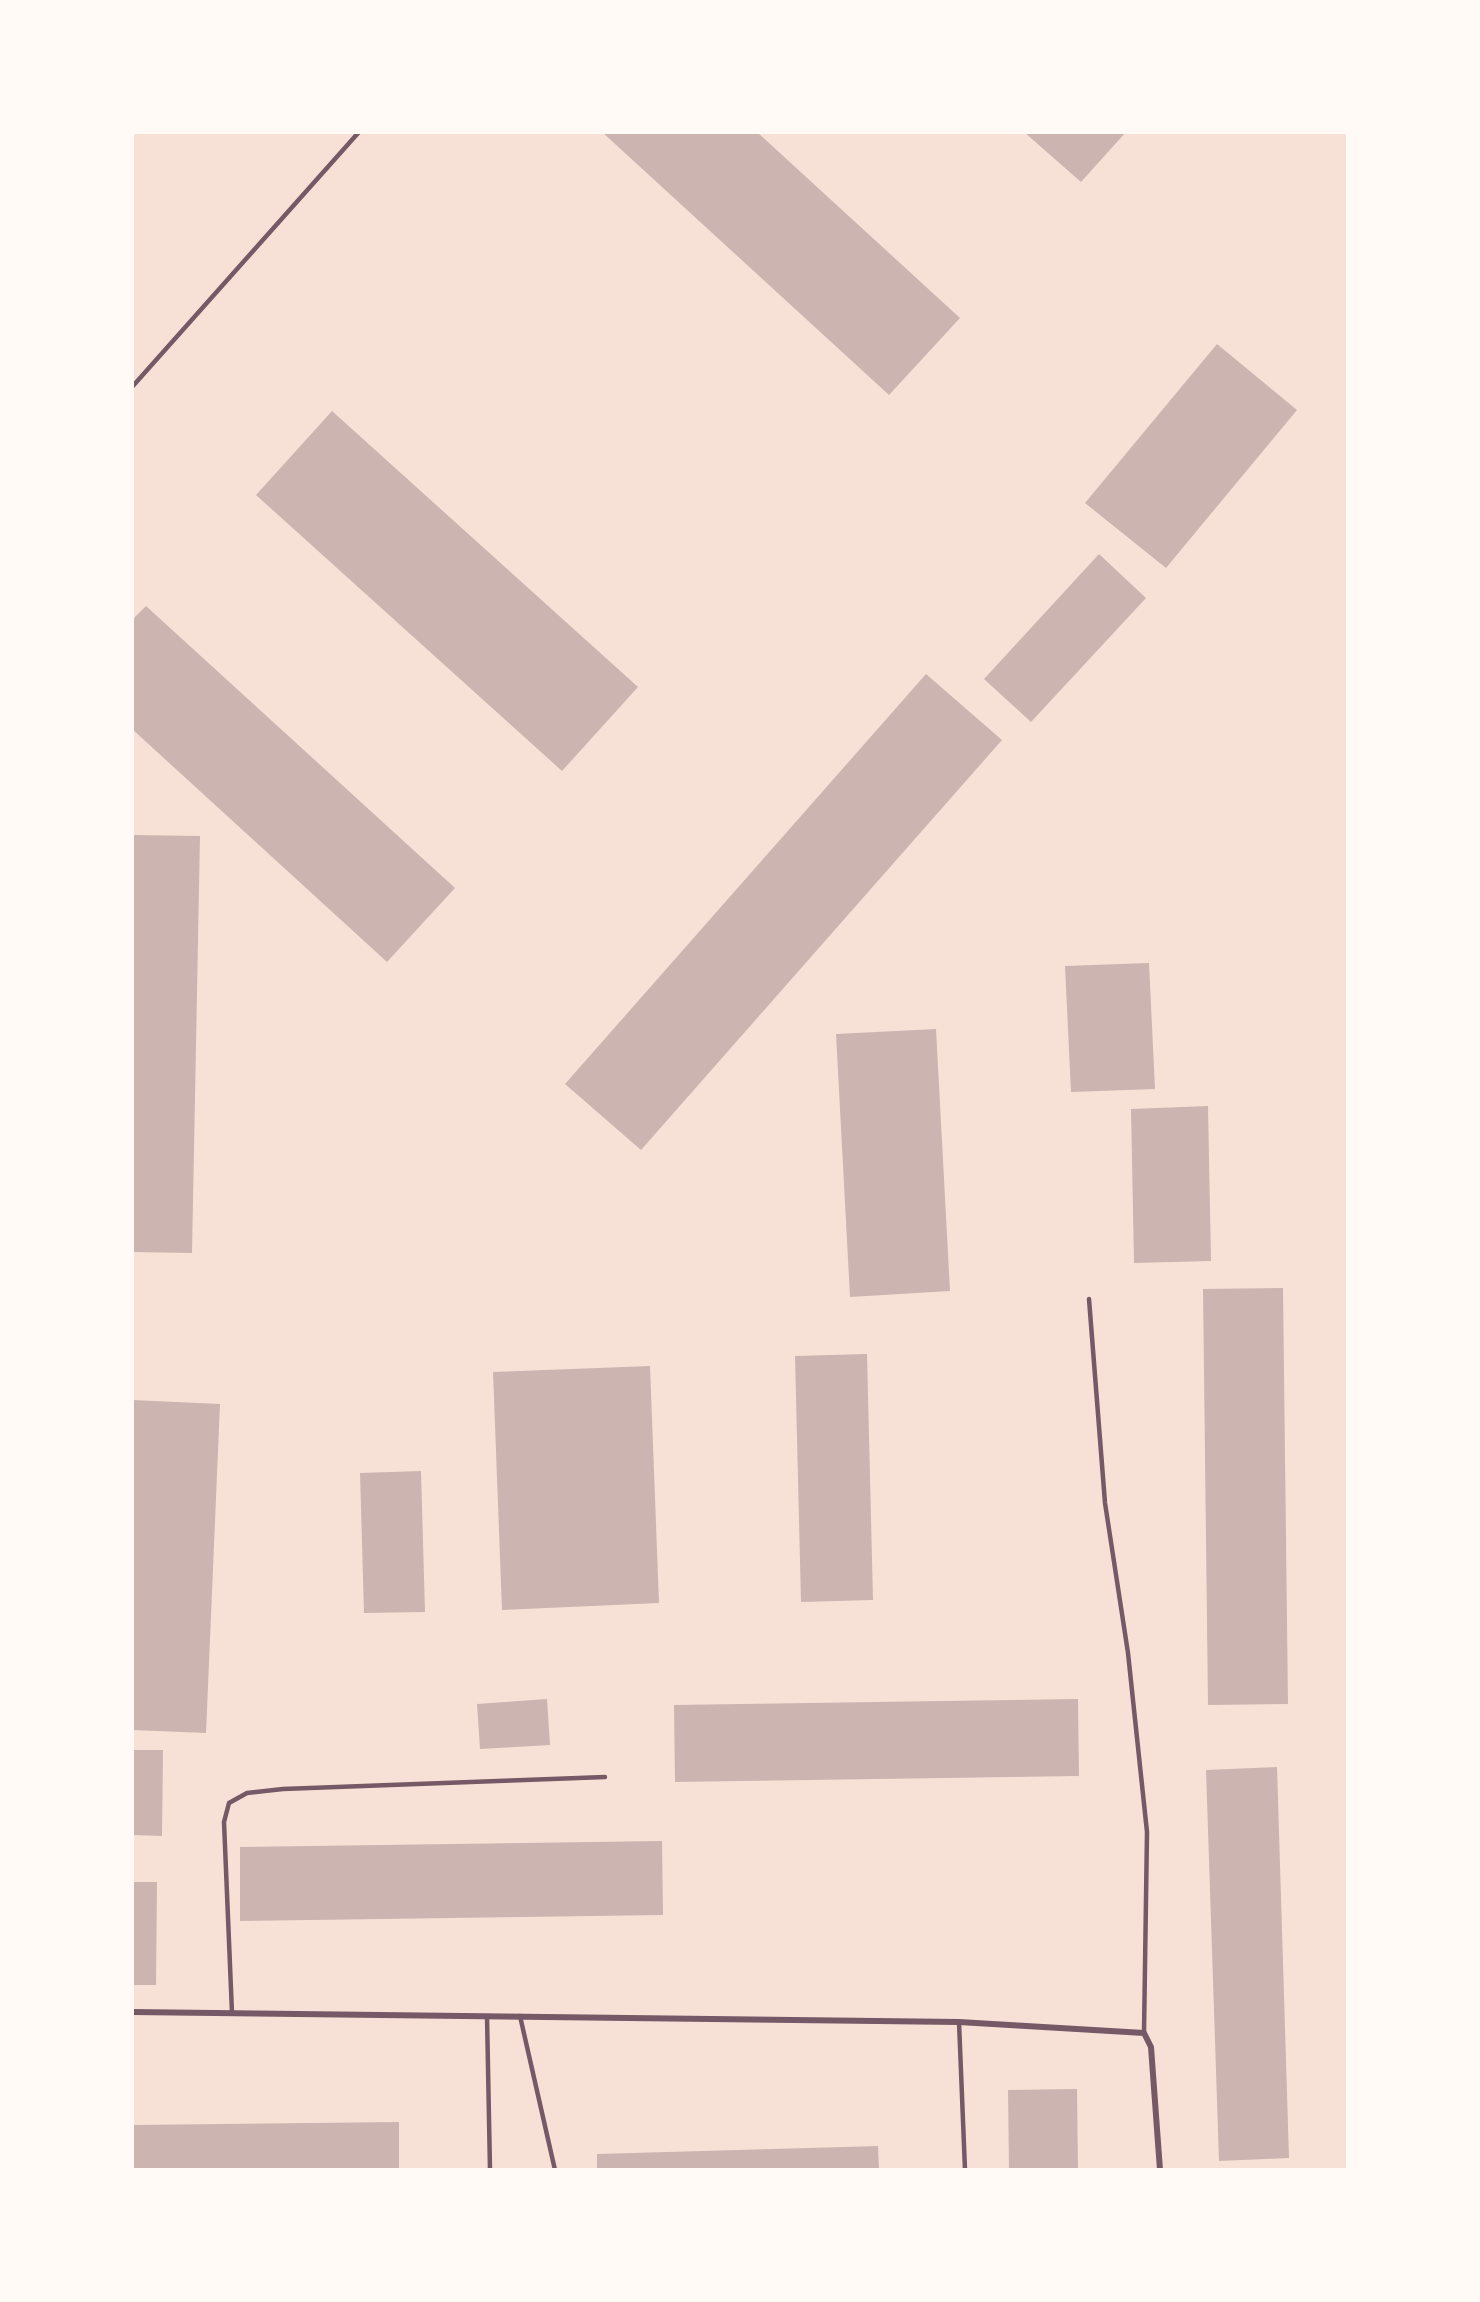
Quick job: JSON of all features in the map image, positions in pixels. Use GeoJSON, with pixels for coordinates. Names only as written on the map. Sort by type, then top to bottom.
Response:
{"type":"FeatureCollection","features":[{"type":"Feature","properties":{"kind":"street"},"geometry":{"type":"LineString","coordinates":[[132,2012],[959,2022],[1144,2032],[1150,2047],[1160,2170]]}},
{"type":"Feature","properties":{"kind":"lane"},"geometry":{"type":"LineString","coordinates":[[132,387],[359,132]]}},
{"type":"Feature","properties":{"kind":"lane"},"geometry":{"type":"LineString","coordinates":[[1089,1299],[1105,1503],[1128,1653],[1147,1832],[1144,2032]]}},
{"type":"Feature","properties":{"kind":"lane"},"geometry":{"type":"LineString","coordinates":[[232,2013],[224,1822],[229,1803],[247,1793],[283,1790],[605,1777]]}},
{"type":"Feature","properties":{"kind":"lane"},"geometry":{"type":"LineString","coordinates":[[487,2016],[490,2170]]}},
{"type":"Feature","properties":{"kind":"lane"},"geometry":{"type":"LineString","coordinates":[[520,2016],[555,2170]]}},
{"type":"Feature","properties":{"kind":"lane"},"geometry":{"type":"LineString","coordinates":[[959,2022],[965,2170]]}},
{"type":"Feature","properties":{"kind":"building"},"geometry":{"type":"Polygon","coordinates":[[[602,132],[757,132],[960,318],[889,395],[602,132]]]}},
{"type":"Feature","properties":{"kind":"building"},"geometry":{"type":"Polygon","coordinates":[[[1024,132],[1126,132],[1081,182],[1024,132]]]}},
{"type":"Feature","properties":{"kind":"building"},"geometry":{"type":"Polygon","coordinates":[[[1217,344],[1297,410],[1166,568],[1085,503],[1217,344]]]}},
{"type":"Feature","properties":{"kind":"building"},"geometry":{"type":"Polygon","coordinates":[[[332,411],[638,687],[562,771],[256,495],[332,411]]]}},
{"type":"Feature","properties":{"kind":"building"},"geometry":{"type":"Polygon","coordinates":[[[1099,554],[1146,598],[1031,722],[984,679],[1099,554]]]}},
{"type":"Feature","properties":{"kind":"building"},"geometry":{"type":"Polygon","coordinates":[[[146,606],[455,888],[387,962],[132,729],[132,620],[146,606]]]}},
{"type":"Feature","properties":{"kind":"building"},"geometry":{"type":"Polygon","coordinates":[[[926,674],[1002,740],[641,1150],[565,1084],[926,674]]]}},
{"type":"Feature","properties":{"kind":"building"},"geometry":{"type":"Polygon","coordinates":[[[132,835],[200,836],[192,1253],[132,1252],[132,835]]]}},
{"type":"Feature","properties":{"kind":"building"},"geometry":{"type":"Polygon","coordinates":[[[1149,963],[1155,1089],[1071,1092],[1065,966],[1149,963]]]}},
{"type":"Feature","properties":{"kind":"building"},"geometry":{"type":"Polygon","coordinates":[[[936,1029],[950,1291],[850,1297],[836,1034],[936,1029]]]}},
{"type":"Feature","properties":{"kind":"building"},"geometry":{"type":"Polygon","coordinates":[[[1208,1106],[1211,1261],[1134,1263],[1131,1109],[1208,1106]]]}},
{"type":"Feature","properties":{"kind":"building"},"geometry":{"type":"Polygon","coordinates":[[[1283,1288],[1288,1704],[1208,1705],[1203,1289],[1283,1288]]]}},
{"type":"Feature","properties":{"kind":"building"},"geometry":{"type":"Polygon","coordinates":[[[867,1354],[873,1600],[801,1602],[795,1356],[867,1354]]]}},
{"type":"Feature","properties":{"kind":"building"},"geometry":{"type":"Polygon","coordinates":[[[650,1366],[659,1603],[502,1610],[493,1372],[650,1366]]]}},
{"type":"Feature","properties":{"kind":"building"},"geometry":{"type":"Polygon","coordinates":[[[132,1400],[220,1404],[206,1733],[132,1730],[132,1400]]]}},
{"type":"Feature","properties":{"kind":"building"},"geometry":{"type":"Polygon","coordinates":[[[421,1471],[425,1612],[364,1613],[360,1473],[421,1471]]]}},
{"type":"Feature","properties":{"kind":"building"},"geometry":{"type":"Polygon","coordinates":[[[547,1699],[550,1745],[480,1749],[477,1704],[547,1699]]]}},
{"type":"Feature","properties":{"kind":"building"},"geometry":{"type":"Polygon","coordinates":[[[1078,1699],[1079,1776],[675,1782],[674,1705],[1078,1699]]]}},
{"type":"Feature","properties":{"kind":"building"},"geometry":{"type":"Polygon","coordinates":[[[132,1750],[163,1750],[162,1836],[132,1835],[132,1750]]]}},
{"type":"Feature","properties":{"kind":"building"},"geometry":{"type":"Polygon","coordinates":[[[1277,1767],[1289,2158],[1219,2161],[1206,1770],[1277,1767]]]}},
{"type":"Feature","properties":{"kind":"building"},"geometry":{"type":"Polygon","coordinates":[[[662,1841],[663,1915],[240,1921],[240,1847],[662,1841]]]}},
{"type":"Feature","properties":{"kind":"building"},"geometry":{"type":"Polygon","coordinates":[[[132,1882],[157,1882],[156,1985],[132,1985],[132,1882]]]}},
{"type":"Feature","properties":{"kind":"building"},"geometry":{"type":"Polygon","coordinates":[[[1077,2089],[1078,2170],[1009,2170],[1008,2090],[1077,2089]]]}},
{"type":"Feature","properties":{"kind":"building"},"geometry":{"type":"Polygon","coordinates":[[[399,2122],[399,2170],[132,2170],[132,2125],[399,2122]]]}},
{"type":"Feature","properties":{"kind":"building"},"geometry":{"type":"Polygon","coordinates":[[[878,2146],[879,2170],[597,2170],[597,2154],[878,2146]]]}}]}
